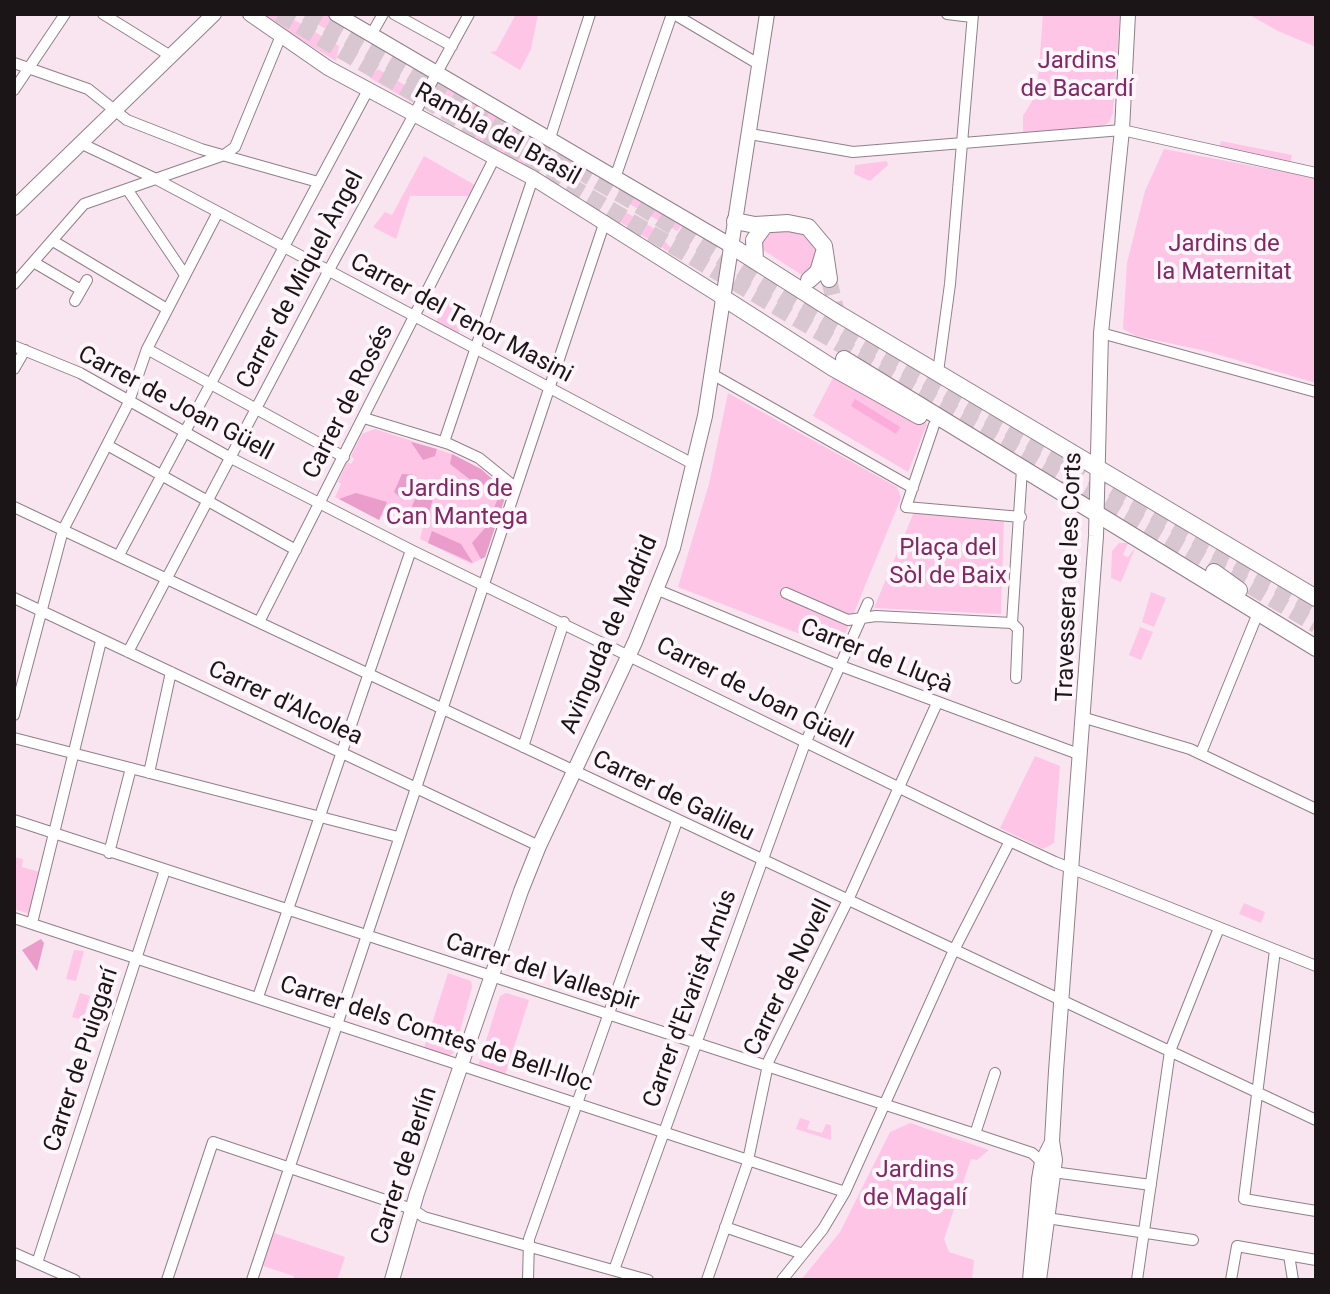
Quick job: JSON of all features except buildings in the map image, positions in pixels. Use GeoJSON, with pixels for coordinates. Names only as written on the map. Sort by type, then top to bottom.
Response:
{"type":"FeatureCollection","features":[{"type":"Feature","properties":{"kind":"main road"},"geometry":{"type":"LineString","coordinates":[[14,208],[214,14]]}},
{"type":"Feature","properties":{"kind":"main road","name":"Rambla del Brasil"},"geometry":{"type":"LineString","coordinates":[[250,14],[280,38],[368,90],[533,178],[722,297]]}},
{"type":"Feature","properties":{"kind":"main road","name":"Rambla del Brasil"},"geometry":{"type":"LineString","coordinates":[[336,14],[616,175],[730,245]]}},
{"type":"Feature","properties":{"kind":"main road","name":"Avinguda de Madrid"},"geometry":{"type":"LineString","coordinates":[[461,1065],[539,846],[658,590],[695,465],[712,374],[767,14]]}},
{"type":"Feature","properties":{"kind":"main road","name":"Travessera de les Corts"},"geometry":{"type":"LineString","coordinates":[[1030,1280],[1052,1141],[1085,718],[1096,517],[1101,333],[1122,130],[1128,14]]}},
{"type":"Feature","properties":{"kind":"main road"},"geometry":{"type":"LineString","coordinates":[[735,221],[808,227],[824,246],[829,279]]}},
{"type":"Feature","properties":{"kind":"main road"},"geometry":{"type":"LineString","coordinates":[[755,261],[754,240],[765,225]]}},
{"type":"Feature","properties":{"kind":"main road"},"geometry":{"type":"LineString","coordinates":[[730,245],[1316,598]]}},
{"type":"Feature","properties":{"kind":"main road"},"geometry":{"type":"LineString","coordinates":[[809,280],[821,266],[824,246]]}},
{"type":"Feature","properties":{"kind":"main road"},"geometry":{"type":"LineString","coordinates":[[722,297],[833,368],[934,425],[975,441]]}},
{"type":"Feature","properties":{"kind":"main road"},"geometry":{"type":"LineString","coordinates":[[844,359],[1096,517],[1316,646]]}},
{"type":"Feature","properties":{"kind":"main road"},"geometry":{"type":"LineString","coordinates":[[1214,572],[1316,646]]}},
{"type":"Feature","properties":{"kind":"main road","name":"Carrer de Berlín"},"geometry":{"type":"LineString","coordinates":[[392,1280],[412,1209],[461,1065]]}},
{"type":"Feature","properties":{"kind":"main road","name":"Travessera de les Corts"},"geometry":{"type":"LineString","coordinates":[[1039,1280],[1047,1218],[1048,1167]]}},
{"type":"Feature","properties":{"kind":"street"},"geometry":{"type":"LineString","coordinates":[[14,90],[65,14]]}},
{"type":"Feature","properties":{"kind":"street"},"geometry":{"type":"LineString","coordinates":[[103,14],[169,55]]}},
{"type":"Feature","properties":{"kind":"street"},"geometry":{"type":"LineString","coordinates":[[371,35],[383,14]]}},
{"type":"Feature","properties":{"kind":"street"},"geometry":{"type":"LineString","coordinates":[[394,14],[452,46]]}},
{"type":"Feature","properties":{"kind":"street","name":"Carrer de Miquel Àngel"},"geometry":{"type":"LineString","coordinates":[[128,652],[328,270],[469,14]]}},
{"type":"Feature","properties":{"kind":"street"},"geometry":{"type":"LineString","coordinates":[[550,138],[590,14]]}},
{"type":"Feature","properties":{"kind":"street"},"geometry":{"type":"LineString","coordinates":[[616,175],[673,14],[760,65]]}},
{"type":"Feature","properties":{"kind":"street"},"geometry":{"type":"LineString","coordinates":[[938,372],[950,284],[973,16],[947,14]]}},
{"type":"Feature","properties":{"kind":"street"},"geometry":{"type":"LineString","coordinates":[[14,284],[84,204],[224,155],[238,143],[280,38]]}},
{"type":"Feature","properties":{"kind":"street"},"geometry":{"type":"LineString","coordinates":[[14,63],[88,89],[127,120],[224,155],[318,182]]}},
{"type":"Feature","properties":{"kind":"street"},"geometry":{"type":"LineString","coordinates":[[119,555],[368,90]]}},
{"type":"Feature","properties":{"kind":"street"},"geometry":{"type":"LineString","coordinates":[[750,134],[853,152],[1122,130],[1316,173]]}},
{"type":"Feature","properties":{"kind":"street","name":"Carrer del Tenor Masini"},"geometry":{"type":"LineString","coordinates":[[80,143],[154,178],[695,465]]}},
{"type":"Feature","properties":{"kind":"street","name":"Carrer de Rosés"},"geometry":{"type":"LineString","coordinates":[[259,622],[495,157]]}},
{"type":"Feature","properties":{"kind":"street"},"geometry":{"type":"LineString","coordinates":[[444,442],[533,178]]}},
{"type":"Feature","properties":{"kind":"street"},"geometry":{"type":"LineString","coordinates":[[127,189],[185,275]]}},
{"type":"Feature","properties":{"kind":"street"},"geometry":{"type":"LineString","coordinates":[[14,715],[63,530],[129,402],[147,349],[218,212]]}},
{"type":"Feature","properties":{"kind":"street"},"geometry":{"type":"LineString","coordinates":[[252,1280],[605,221]]}},
{"type":"Feature","properties":{"kind":"street"},"geometry":{"type":"LineString","coordinates":[[53,241],[167,309]]}},
{"type":"Feature","properties":{"kind":"street"},"geometry":{"type":"LineString","coordinates":[[35,263],[84,285],[75,301]]}},
{"type":"Feature","properties":{"kind":"street"},"geometry":{"type":"LineString","coordinates":[[1101,333],[1316,392]]}},
{"type":"Feature","properties":{"kind":"street"},"geometry":{"type":"LineString","coordinates":[[14,369],[19,348]]}},
{"type":"Feature","properties":{"kind":"street","name":"Carrer de Joan Güell"},"geometry":{"type":"LineString","coordinates":[[19,348],[80,373],[231,458],[411,550],[630,654],[898,788],[1072,869],[1316,966]]}},
{"type":"Feature","properties":{"kind":"street"},"geometry":{"type":"LineString","coordinates":[[147,349],[344,457]]}},
{"type":"Feature","properties":{"kind":"street"},"geometry":{"type":"LineString","coordinates":[[712,374],[913,488]]}},
{"type":"Feature","properties":{"kind":"street"},"geometry":{"type":"LineString","coordinates":[[364,418],[444,442],[479,458],[516,488]]}},
{"type":"Feature","properties":{"kind":"street"},"geometry":{"type":"LineString","coordinates":[[934,425],[906,507],[1021,517]]}},
{"type":"Feature","properties":{"kind":"street"},"geometry":{"type":"LineString","coordinates":[[107,445],[296,550]]}},
{"type":"Feature","properties":{"kind":"street"},"geometry":{"type":"LineString","coordinates":[[1012,623],[1022,469]]}},
{"type":"Feature","properties":{"kind":"street","name":"Carrer de Galileu"},"geometry":{"type":"LineString","coordinates":[[14,507],[1316,1120]]}},
{"type":"Feature","properties":{"kind":"street"},"geometry":{"type":"LineString","coordinates":[[258,997],[411,550]]}},
{"type":"Feature","properties":{"kind":"street","name":"Carrer de Lluçà"},"geometry":{"type":"LineString","coordinates":[[658,590],[841,666],[1081,755]]}},
{"type":"Feature","properties":{"kind":"street"},"geometry":{"type":"LineString","coordinates":[[786,593],[848,620],[1012,623],[1018,629],[1016,678]]}},
{"type":"Feature","properties":{"kind":"street","name":"Carrer d'Alcolea"},"geometry":{"type":"LineString","coordinates":[[14,598],[539,846]]}},
{"type":"Feature","properties":{"kind":"street","name":"Carrer d'Evarist Arnús"},"geometry":{"type":"LineString","coordinates":[[614,1270],[806,743],[868,603]]}},
{"type":"Feature","properties":{"kind":"street"},"geometry":{"type":"LineString","coordinates":[[1201,753],[1258,613]]}},
{"type":"Feature","properties":{"kind":"street"},"geometry":{"type":"LineString","coordinates":[[523,747],[564,622]]}},
{"type":"Feature","properties":{"kind":"street"},"geometry":{"type":"LineString","coordinates":[[32,923],[101,641]]}},
{"type":"Feature","properties":{"kind":"street"},"geometry":{"type":"LineString","coordinates":[[149,773],[171,672]]}},
{"type":"Feature","properties":{"kind":"street","name":"Carrer de Novell"},"geometry":{"type":"LineString","coordinates":[[707,1280],[748,1158],[766,1067],[848,900],[937,703]]}},
{"type":"Feature","properties":{"kind":"street"},"geometry":{"type":"LineString","coordinates":[[1085,718],[1201,753],[1316,809]]}},
{"type":"Feature","properties":{"kind":"street"},"geometry":{"type":"LineString","coordinates":[[14,738],[398,837]]}},
{"type":"Feature","properties":{"kind":"street"},"geometry":{"type":"LineString","coordinates":[[109,853],[131,768]]}},
{"type":"Feature","properties":{"kind":"street","name":"Carrer del Vallespir"},"geometry":{"type":"LineString","coordinates":[[14,820],[1032,1153],[1048,1167],[1151,1185]]}},
{"type":"Feature","properties":{"kind":"street"},"geometry":{"type":"LineString","coordinates":[[528,1280],[529,1247],[677,821]]}},
{"type":"Feature","properties":{"kind":"street"},"geometry":{"type":"LineString","coordinates":[[782,1280],[832,1216],[845,1192],[954,950],[1010,841]]}},
{"type":"Feature","properties":{"kind":"street","name":"Carrer de Puiggarí"},"geometry":{"type":"LineString","coordinates":[[37,1263],[165,870]]}},
{"type":"Feature","properties":{"kind":"street","name":"Carrer dels Comtes de Bell-lloc"},"geometry":{"type":"LineString","coordinates":[[14,918],[845,1192]]}},
{"type":"Feature","properties":{"kind":"street"},"geometry":{"type":"LineString","coordinates":[[1137,1280],[1170,1051],[1219,928]]}},
{"type":"Feature","properties":{"kind":"street"},"geometry":{"type":"LineString","coordinates":[[1275,950],[1244,1199],[1316,1211]]}},
{"type":"Feature","properties":{"kind":"street"},"geometry":{"type":"LineString","coordinates":[[975,1134],[995,1073]]}},
{"type":"Feature","properties":{"kind":"street"},"geometry":{"type":"LineString","coordinates":[[167,1280],[213,1142],[412,1209],[424,1217],[648,1280]]}},
{"type":"Feature","properties":{"kind":"street"},"geometry":{"type":"LineString","coordinates":[[1047,1218],[1193,1240]]}},
{"type":"Feature","properties":{"kind":"street"},"geometry":{"type":"LineString","coordinates":[[725,1227],[803,1254]]}},
{"type":"Feature","properties":{"kind":"street"},"geometry":{"type":"LineString","coordinates":[[1231,1280],[1237,1246],[1316,1260]]}},
{"type":"Feature","properties":{"kind":"street"},"geometry":{"type":"LineString","coordinates":[[14,1253],[75,1280]]}},
{"type":"Feature","properties":{"kind":"street"},"geometry":{"type":"LineString","coordinates":[[1289,1255],[1293,1280]]}},
{"type":"Feature","properties":{"kind":"green space"},"geometry":{"type":"Polygon","coordinates":[[[258,14],[284,14],[339,46],[336,61],[258,14]]]}},
{"type":"Feature","properties":{"kind":"green space"},"geometry":{"type":"Polygon","coordinates":[[[309,14],[328,14],[346,25],[336,35],[307,18],[309,14]]]}},
{"type":"Feature","properties":{"kind":"green space"},"geometry":{"type":"Polygon","coordinates":[[[516,14],[538,14],[531,49],[520,70],[490,52],[496,51],[516,14]]]}},
{"type":"Feature","properties":{"kind":"green space","name":"Jardins de Bacardí"},"geometry":{"type":"Polygon","coordinates":[[[1043,14],[1120,14],[1113,113],[1109,122],[1101,127],[1023,134],[1023,116],[1037,93],[1043,14]]]}},
{"type":"Feature","properties":{"kind":"green space"},"geometry":{"type":"Polygon","coordinates":[[[1248,14],[1316,14],[1316,47],[1278,31],[1248,14]]]}},
{"type":"Feature","properties":{"kind":"green space"},"geometry":{"type":"Polygon","coordinates":[[[378,69],[418,93],[413,103],[370,78],[378,69]]]}},
{"type":"Feature","properties":{"kind":"green space"},"geometry":{"type":"Polygon","coordinates":[[[443,84],[533,136],[527,146],[437,93],[443,84]]]}},
{"type":"Feature","properties":{"kind":"green space"},"geometry":{"type":"Polygon","coordinates":[[[481,129],[507,144],[502,157],[474,141],[481,129]]]}},
{"type":"Feature","properties":{"kind":"green space"},"geometry":{"type":"Polygon","coordinates":[[[1221,141],[1292,155],[1290,164],[1219,150],[1221,141]]]}},
{"type":"Feature","properties":{"kind":"green space"},"geometry":{"type":"Polygon","coordinates":[[[516,149],[541,163],[539,176],[511,159],[516,149]]]}},
{"type":"Feature","properties":{"kind":"green space","name":"Jardins de la Maternitat"},"geometry":{"type":"Polygon","coordinates":[[[1164,149],[1316,178],[1316,383],[1206,351],[1136,336],[1123,329],[1127,263],[1145,191],[1164,149]]]}},
{"type":"Feature","properties":{"kind":"green space"},"geometry":{"type":"Polygon","coordinates":[[[424,156],[475,185],[470,196],[410,196],[396,239],[373,227],[385,212],[392,215],[424,156]]]}},
{"type":"Feature","properties":{"kind":"green space"},"geometry":{"type":"Polygon","coordinates":[[[887,161],[888,165],[870,181],[854,174],[855,165],[887,161]]]}},
{"type":"Feature","properties":{"kind":"green space"},"geometry":{"type":"Polygon","coordinates":[[[620,185],[685,222],[677,231],[617,197],[620,185]]]}},
{"type":"Feature","properties":{"kind":"green space"},"geometry":{"type":"Polygon","coordinates":[[[620,209],[652,227],[681,259],[612,217],[620,209]]]}},
{"type":"Feature","properties":{"kind":"green space"},"geometry":{"type":"Polygon","coordinates":[[[766,232],[804,232],[818,248],[817,262],[805,277],[760,248],[762,235],[766,232]]]}},
{"type":"Feature","properties":{"kind":"green space"},"geometry":{"type":"Polygon","coordinates":[[[448,297],[468,309],[458,333],[436,322],[448,297]]]}},
{"type":"Feature","properties":{"kind":"green space"},"geometry":{"type":"Polygon","coordinates":[[[835,374],[927,424],[908,472],[813,416],[835,374]]]}},
{"type":"Feature","properties":{"kind":"green space"},"geometry":{"type":"Polygon","coordinates":[[[728,393],[897,487],[901,498],[839,649],[678,587],[709,484],[728,393]]]}},
{"type":"Feature","properties":{"kind":"green space","name":"Jardins de Can Mantega"},"geometry":{"type":"Polygon","coordinates":[[[375,429],[452,454],[481,469],[507,492],[485,557],[471,564],[420,539],[423,527],[406,515],[390,517],[383,514],[379,520],[335,497],[341,484],[338,482],[347,462],[351,464],[354,459],[351,456],[362,434],[375,429]]]}},
{"type":"Feature","properties":{"kind":"green space","name":"Plaça del Sòl de Baix"},"geometry":{"type":"Polygon","coordinates":[[[914,512],[1004,517],[1001,614],[874,608],[914,512]]]}},
{"type":"Feature","properties":{"kind":"green space"},"geometry":{"type":"Polygon","coordinates":[[[1119,543],[1128,543],[1123,555],[1128,557],[1135,548],[1121,582],[1111,578],[1112,551],[1119,543]]]}},
{"type":"Feature","properties":{"kind":"green space"},"geometry":{"type":"Polygon","coordinates":[[[1151,592],[1166,598],[1154,627],[1142,622],[1151,592]]]}},
{"type":"Feature","properties":{"kind":"green space"},"geometry":{"type":"Polygon","coordinates":[[[1140,627],[1153,632],[1141,660],[1129,655],[1140,627]]]}},
{"type":"Feature","properties":{"kind":"green space"},"geometry":{"type":"Polygon","coordinates":[[[1035,756],[1060,766],[1054,843],[1043,849],[1000,828],[1035,756]]]}},
{"type":"Feature","properties":{"kind":"green space"},"geometry":{"type":"Polygon","coordinates":[[[14,857],[23,859],[22,867],[40,872],[30,914],[14,909],[14,857]]]}},
{"type":"Feature","properties":{"kind":"green space"},"geometry":{"type":"Polygon","coordinates":[[[1244,903],[1265,912],[1261,923],[1239,914],[1244,903]]]}},
{"type":"Feature","properties":{"kind":"green space"},"geometry":{"type":"Polygon","coordinates":[[[74,950],[84,951],[76,981],[66,979],[74,950]]]}},
{"type":"Feature","properties":{"kind":"green space"},"geometry":{"type":"Polygon","coordinates":[[[448,973],[471,981],[472,987],[454,1053],[448,1056],[424,1048],[448,973]]]}},
{"type":"Feature","properties":{"kind":"green space"},"geometry":{"type":"Polygon","coordinates":[[[80,993],[90,996],[83,1020],[72,1017],[80,993]]]}},
{"type":"Feature","properties":{"kind":"green space"},"geometry":{"type":"Polygon","coordinates":[[[506,993],[529,1000],[504,1078],[478,1066],[500,996],[506,993]]]}},
{"type":"Feature","properties":{"kind":"green space"},"geometry":{"type":"Polygon","coordinates":[[[800,1118],[810,1121],[807,1129],[822,1133],[826,1124],[831,1125],[831,1140],[796,1129],[800,1118]]]}},
{"type":"Feature","properties":{"kind":"green space","name":"Jardins de Magalí"},"geometry":{"type":"Polygon","coordinates":[[[910,1123],[989,1150],[977,1160],[971,1159],[944,1239],[949,1252],[974,1260],[972,1280],[801,1280],[840,1232],[890,1132],[910,1123]]]}},
{"type":"Feature","properties":{"kind":"green space"},"geometry":{"type":"Polygon","coordinates":[[[274,1233],[345,1257],[337,1280],[293,1280],[294,1276],[263,1266],[274,1233]]]}},
{"type":"Feature","properties":{"kind":"shaded area"},"geometry":{"type":"Polygon","coordinates":[[[855,399],[900,427],[896,434],[851,406],[855,399]]]}},
{"type":"Feature","properties":{"kind":"shaded area"},"geometry":{"type":"Polygon","coordinates":[[[411,442],[437,449],[435,456],[423,460],[411,442]]]}},
{"type":"Feature","properties":{"kind":"shaded area"},"geometry":{"type":"Polygon","coordinates":[[[452,454],[481,469],[498,484],[477,485],[450,464],[452,454]]]}},
{"type":"Feature","properties":{"kind":"shaded area"},"geometry":{"type":"Polygon","coordinates":[[[402,474],[416,475],[403,500],[394,492],[402,474]]]}},
{"type":"Feature","properties":{"kind":"shaded area"},"geometry":{"type":"Polygon","coordinates":[[[438,480],[429,513],[422,513],[412,506],[424,481],[438,480]]]}},
{"type":"Feature","properties":{"kind":"shaded area"},"geometry":{"type":"Polygon","coordinates":[[[507,492],[485,557],[481,559],[472,543],[485,528],[500,494],[507,492]]]}},
{"type":"Feature","properties":{"kind":"shaded area"},"geometry":{"type":"Polygon","coordinates":[[[356,493],[387,502],[379,520],[339,499],[356,493]]]}},
{"type":"Feature","properties":{"kind":"shaded area"},"geometry":{"type":"Polygon","coordinates":[[[432,531],[461,544],[473,563],[428,543],[432,531]]]}},
{"type":"Feature","properties":{"kind":"shaded area"},"geometry":{"type":"Polygon","coordinates":[[[41,939],[44,943],[37,971],[22,950],[41,939]]]}},
{"type":"Feature","properties":{"kind":"tunnel"},"geometry":{"type":"LineString","coordinates":[[279,14],[1316,625]]}},
{"type":"Feature","properties":{"kind":"tunnel"},"geometry":{"type":"LineString","coordinates":[[306,14],[633,202],[787,299],[1316,608]]}},
{"type":"Feature","properties":{"kind":"tunnel"},"geometry":{"type":"LineString","coordinates":[[829,279],[838,318]]}}]}
